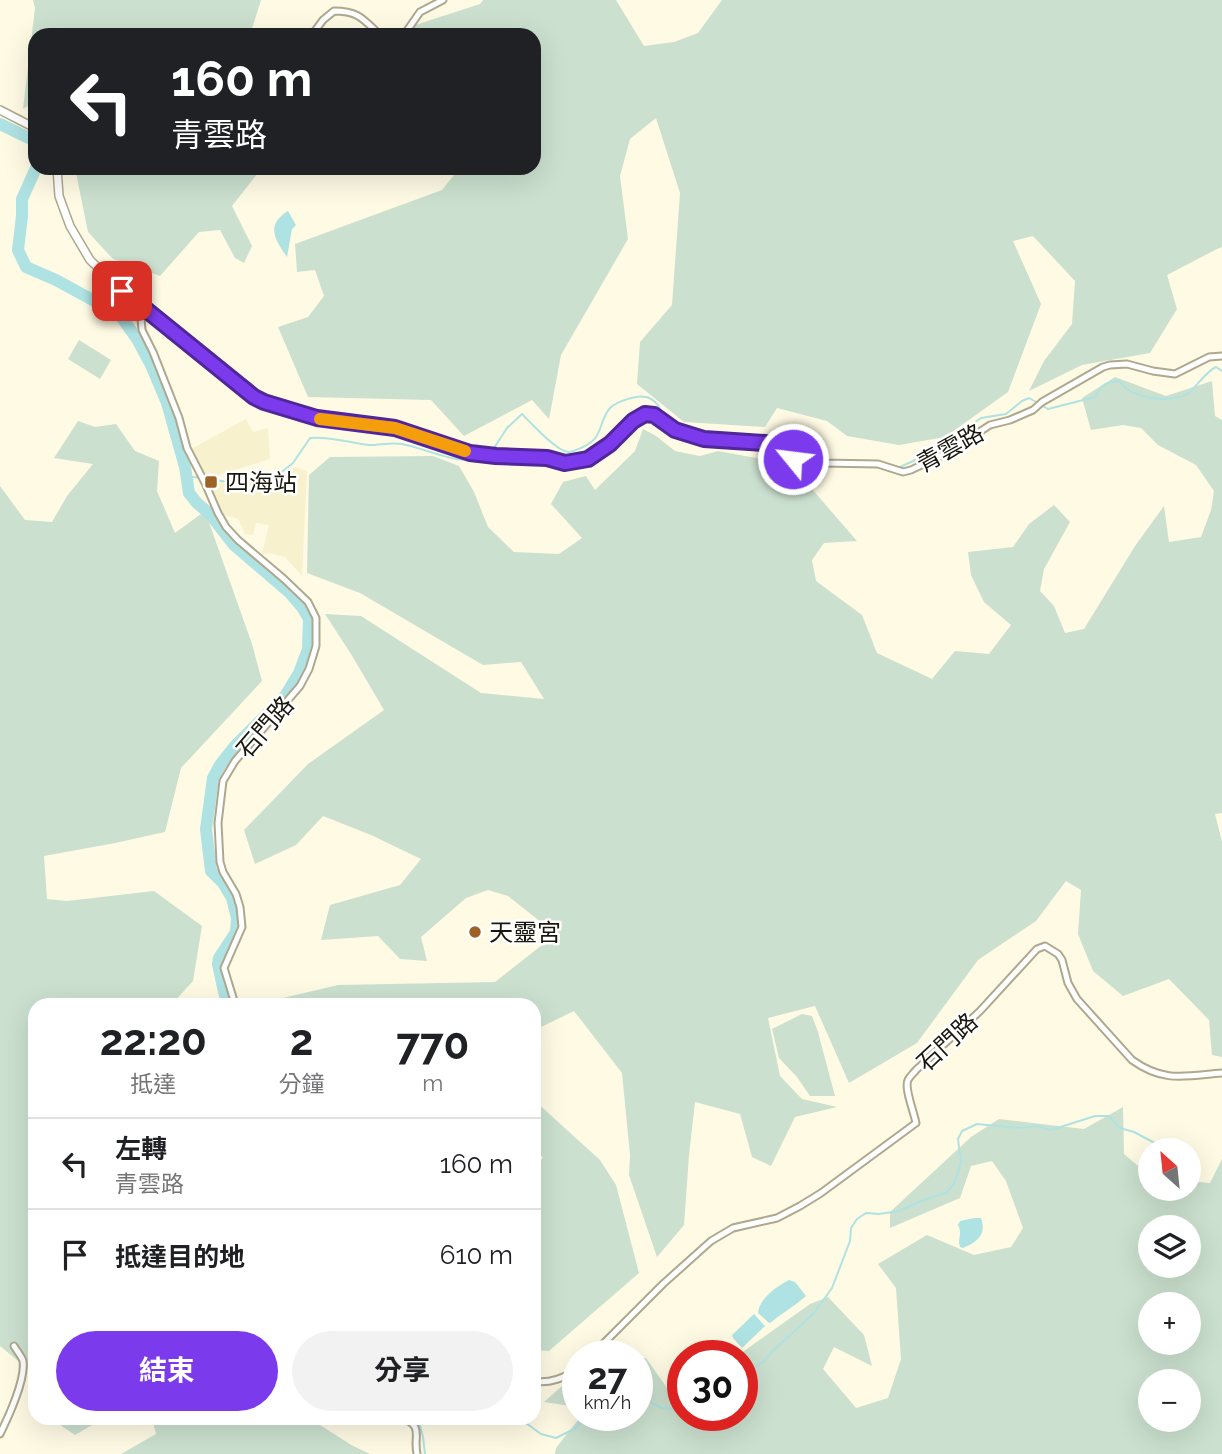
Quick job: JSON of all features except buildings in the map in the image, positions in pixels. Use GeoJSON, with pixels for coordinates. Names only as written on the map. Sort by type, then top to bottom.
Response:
{"type":"FeatureCollection","features":[{"type":"Feature","properties":{"kind":"street"},"geometry":{"type":"LineString","coordinates":[[409,28],[420,12],[443,0]]}},
{"type":"Feature","properties":{"kind":"street"},"geometry":{"type":"LineString","coordinates":[[317,28],[334,11],[356,13],[372,28]]}},
{"type":"Feature","properties":{"kind":"street"},"geometry":{"type":"LineString","coordinates":[[0,110],[28,124]]}},
{"type":"Feature","properties":{"kind":"street","name":"青雲路"},"geometry":{"type":"LineString","coordinates":[[57,175],[59,197],[70,226],[90,260],[140,308],[144,308],[254,397],[317,418],[395,428],[470,453],[547,458],[565,463],[588,459],[645,414],[654,415],[675,430],[704,439],[765,443],[793,459],[823,463],[878,464],[903,472],[947,453],[990,425],[1010,421],[1033,410],[1042,402],[1103,367],[1127,364],[1175,374],[1209,357],[1222,356]]}},
{"type":"Feature","properties":{"kind":"street","name":"石門路"},"geometry":{"type":"LineString","coordinates":[[140,308],[142,330],[179,418],[187,447],[218,513],[238,540],[308,602],[316,618],[316,646],[300,686],[235,761],[223,781],[218,823],[220,862],[236,894],[242,927],[224,968],[233,998]]}},
{"type":"Feature","properties":{"kind":"street","name":"石門路"},"geometry":{"type":"LineString","coordinates":[[607,1340],[711,1241],[733,1228],[777,1218],[800,1206],[916,1123],[906,1088],[907,1081],[980,1011],[1037,949],[1045,946],[1058,954],[1077,999],[1132,1060],[1142,1067],[1169,1077],[1222,1073]]}},
{"type":"Feature","properties":{"kind":"street"},"geometry":{"type":"LineString","coordinates":[[0,1434],[22,1376],[23,1361],[14,1346]]}},
{"type":"Feature","properties":{"kind":"street"},"geometry":{"type":"LineString","coordinates":[[541,1382],[562,1377]]}},
{"type":"Feature","properties":{"kind":"street"},"geometry":{"type":"LineString","coordinates":[[414,1425],[417,1428],[418,1454]]}},
{"type":"Feature","properties":{"kind":"shaded area"},"geometry":{"type":"Polygon","coordinates":[[[246,419],[253,432],[268,428],[270,459],[213,477],[204,475],[191,449],[246,419]]]}},
{"type":"Feature","properties":{"kind":"shaded area"},"geometry":{"type":"Polygon","coordinates":[[[295,467],[307,471],[302,576],[285,557],[262,554],[269,525],[256,523],[253,535],[245,534],[238,519],[222,514],[206,480],[252,483],[277,479],[295,467]]]}},
{"type":"Feature","properties":{"kind":"green space"},"geometry":{"type":"Polygon","coordinates":[[[33,0],[261,0],[252,28],[33,28],[35,8],[33,0]]]}},
{"type":"Feature","properties":{"kind":"green space"},"geometry":{"type":"Polygon","coordinates":[[[483,0],[616,0],[644,46],[674,42],[698,33],[722,0],[1222,0],[1222,247],[1167,275],[1177,309],[1150,353],[1082,365],[1029,391],[1044,361],[1072,324],[1075,281],[1033,236],[1013,241],[1041,304],[1008,392],[945,437],[899,445],[847,436],[827,421],[777,408],[765,427],[684,422],[637,384],[640,342],[672,305],[680,193],[656,118],[630,139],[620,176],[628,239],[561,355],[549,419],[532,400],[464,436],[431,400],[308,397],[278,327],[308,317],[324,296],[315,270],[297,272],[295,244],[442,190],[454,175],[541,175],[541,28],[406,28],[480,4],[483,0]]]}},
{"type":"Feature","properties":{"kind":"green space"},"geometry":{"type":"Polygon","coordinates":[[[28,67],[28,106],[23,109],[28,67]]]}},
{"type":"Feature","properties":{"kind":"green space"},"geometry":{"type":"Polygon","coordinates":[[[76,175],[256,175],[232,206],[252,246],[244,263],[235,258],[220,230],[199,232],[160,276],[113,259],[88,232],[76,175]]]}},
{"type":"Feature","properties":{"kind":"green space"},"geometry":{"type":"Polygon","coordinates":[[[79,340],[111,360],[100,379],[68,359],[79,340]]]}},
{"type":"Feature","properties":{"kind":"green space"},"geometry":{"type":"Polygon","coordinates":[[[1115,377],[1166,396],[1212,381],[1215,416],[1222,420],[1222,813],[1215,814],[1222,842],[1222,1057],[1212,1055],[1209,1020],[1169,979],[1123,996],[1093,971],[1078,934],[1081,890],[1066,881],[1036,921],[978,960],[917,1043],[849,1083],[815,1006],[768,1018],[780,1076],[802,1099],[837,1107],[795,1117],[771,1166],[752,1157],[740,1114],[695,1102],[684,1225],[657,1257],[629,1175],[630,1155],[622,1073],[574,1011],[541,1027],[541,998],[283,998],[338,985],[495,982],[556,934],[508,896],[488,890],[466,898],[421,937],[427,961],[400,959],[378,936],[321,940],[330,905],[400,885],[421,859],[323,816],[296,845],[255,864],[244,830],[308,764],[384,710],[325,614],[361,616],[481,693],[544,699],[521,662],[483,665],[360,593],[307,573],[309,475],[330,457],[433,456],[459,466],[474,492],[488,527],[514,552],[559,554],[582,538],[551,504],[563,482],[586,476],[595,490],[635,451],[643,429],[675,451],[700,456],[718,451],[777,462],[811,488],[857,541],[824,543],[812,560],[816,581],[862,615],[877,653],[932,679],[955,651],[989,654],[1011,625],[984,602],[971,575],[968,552],[1013,547],[1029,524],[1054,505],[1070,522],[1044,569],[1040,591],[1054,606],[1065,633],[1084,629],[1135,546],[1164,506],[1169,542],[1201,537],[1211,510],[1214,491],[1196,465],[1158,445],[1141,428],[1123,425],[1091,430],[1082,398],[1115,377]]]}},
{"type":"Feature","properties":{"kind":"green space"},"geometry":{"type":"Polygon","coordinates":[[[78,421],[95,427],[116,424],[135,451],[159,461],[157,491],[175,533],[205,511],[252,644],[262,681],[181,768],[165,832],[44,856],[47,899],[67,901],[154,891],[202,926],[193,981],[177,998],[28,998],[28,1369],[0,1346],[0,486],[25,520],[52,522],[67,496],[93,464],[54,458],[78,421]]]}},
{"type":"Feature","properties":{"kind":"green space"},"geometry":{"type":"Polygon","coordinates":[[[802,1014],[812,1016],[835,1096],[810,1096],[779,1058],[772,1029],[802,1014]]]}},
{"type":"Feature","properties":{"kind":"green space"},"geometry":{"type":"Polygon","coordinates":[[[541,1106],[600,1160],[616,1185],[639,1273],[549,1351],[541,1350],[541,1106]]]}},
{"type":"Feature","properties":{"kind":"green space"},"geometry":{"type":"Polygon","coordinates":[[[1123,1107],[1124,1154],[1138,1166],[1138,1201],[1201,1201],[1201,1182],[1210,1183],[1222,1159],[1222,1454],[555,1454],[556,1448],[569,1431],[653,1431],[653,1368],[667,1388],[667,1431],[758,1431],[758,1341],[810,1304],[828,1297],[864,1335],[872,1366],[834,1347],[823,1369],[856,1408],[888,1398],[901,1359],[896,1288],[878,1264],[927,1235],[974,1255],[1011,1247],[1023,1228],[1006,1181],[992,1161],[971,1166],[960,1198],[890,1228],[890,1212],[971,1137],[999,1119],[1084,1129],[1123,1107]]]}},
{"type":"Feature","properties":{"kind":"green space"},"geometry":{"type":"Polygon","coordinates":[[[562,1386],[562,1405],[544,1402],[562,1386]]]}},
{"type":"Feature","properties":{"kind":"green space"},"geometry":{"type":"Polygon","coordinates":[[[60,1425],[92,1425],[75,1435],[60,1425]]]}},
{"type":"Feature","properties":{"kind":"green space"},"geometry":{"type":"Polygon","coordinates":[[[154,1425],[320,1425],[370,1454],[121,1454],[156,1434],[154,1425]]]}},
{"type":"Feature","properties":{"kind":"water"},"geometry":{"type":"Polygon","coordinates":[[[288,211],[296,225],[292,229],[287,257],[276,239],[274,227],[288,211]]]}},
{"type":"Feature","properties":{"kind":"water"},"geometry":{"type":"Polygon","coordinates":[[[981,1218],[982,1233],[973,1243],[960,1247],[958,1225],[960,1221],[981,1218]]]}},
{"type":"Feature","properties":{"kind":"water"},"geometry":{"type":"Polygon","coordinates":[[[789,1280],[795,1282],[806,1296],[770,1323],[758,1313],[759,1308],[769,1294],[789,1280]]]}},
{"type":"Feature","properties":{"kind":"water"},"geometry":{"type":"Polygon","coordinates":[[[754,1314],[765,1326],[750,1340],[735,1340],[732,1335],[754,1314]]]}},
{"type":"Feature","properties":{"kind":"waterway"},"geometry":{"type":"LineString","coordinates":[[0,124],[28,138]]}},
{"type":"Feature","properties":{"kind":"waterway"},"geometry":{"type":"LineString","coordinates":[[33,175],[22,199],[18,250],[26,267],[120,315],[151,365],[167,403],[185,467],[189,493],[210,514],[234,545],[290,593],[309,619],[308,649],[299,673],[285,696],[235,746],[213,778],[206,829],[211,871],[223,883],[232,898],[237,918],[236,932],[218,964],[226,998]]}},
{"type":"Feature","properties":{"kind":"waterway"},"geometry":{"type":"LineString","coordinates":[[898,468],[941,448],[981,418],[1006,414],[1029,398],[1048,409],[1095,397],[1104,385],[1119,381],[1128,390],[1138,394],[1160,399],[1174,398],[1187,394],[1216,367],[1222,371]]}},
{"type":"Feature","properties":{"kind":"waterway"},"geometry":{"type":"LineString","coordinates":[[490,452],[507,428],[522,414],[551,442],[568,452],[590,443],[598,434],[606,413],[613,405],[622,401],[638,397],[649,398],[658,405],[663,417]]}},
{"type":"Feature","properties":{"kind":"waterway"},"geometry":{"type":"LineString","coordinates":[[676,433],[684,438],[697,439]]}},
{"type":"Feature","properties":{"kind":"waterway"},"geometry":{"type":"LineString","coordinates":[[206,479],[239,483],[279,474],[293,463],[310,438],[369,445],[402,444],[456,459],[486,456]]}},
{"type":"Feature","properties":{"kind":"waterway"},"geometry":{"type":"LineString","coordinates":[[716,442],[766,447],[798,467],[837,466]]}},
{"type":"Feature","properties":{"kind":"waterway"},"geometry":{"type":"LineString","coordinates":[[186,476],[201,478]]}},
{"type":"Feature","properties":{"kind":"waterway"},"geometry":{"type":"LineString","coordinates":[[758,1366],[814,1313],[832,1288],[850,1241],[851,1228],[857,1219],[866,1213],[899,1211],[946,1193],[954,1184],[961,1163],[958,1139],[962,1131],[977,1124],[1019,1128],[1038,1126],[1051,1130],[1095,1116],[1109,1116],[1120,1128],[1145,1138]]}},
{"type":"Feature","properties":{"kind":"waterway"},"geometry":{"type":"LineString","coordinates":[[653,1404],[667,1408]]}},
{"type":"Feature","properties":{"kind":"waterway"},"geometry":{"type":"LineString","coordinates":[[420,1425],[425,1454]]}},
{"type":"Feature","properties":{"kind":"waterway"},"geometry":{"type":"LineString","coordinates":[[529,1425],[541,1434],[556,1438],[570,1431]]}},
{"type":"Feature","properties":{"kind":"slow traffic"},"geometry":{"type":"LineString","coordinates":[[320,419],[395,428],[465,451]]}},
{"type":"Feature","properties":{"kind":"place","name":"四海站"},"geometry":{"type":"Point","coordinates":[211,482]}},
{"type":"Feature","properties":{"kind":"place","name":"天靈宮"},"geometry":{"type":"Point","coordinates":[475,932]}},
{"type":"Feature","properties":{"kind":"route"},"geometry":{"type":"LineString","coordinates":[[122,291],[254,397],[317,418],[395,428],[470,453],[547,458],[565,463],[588,459],[645,414],[654,415],[675,430],[704,439],[765,443],[793,459]]}}]}
